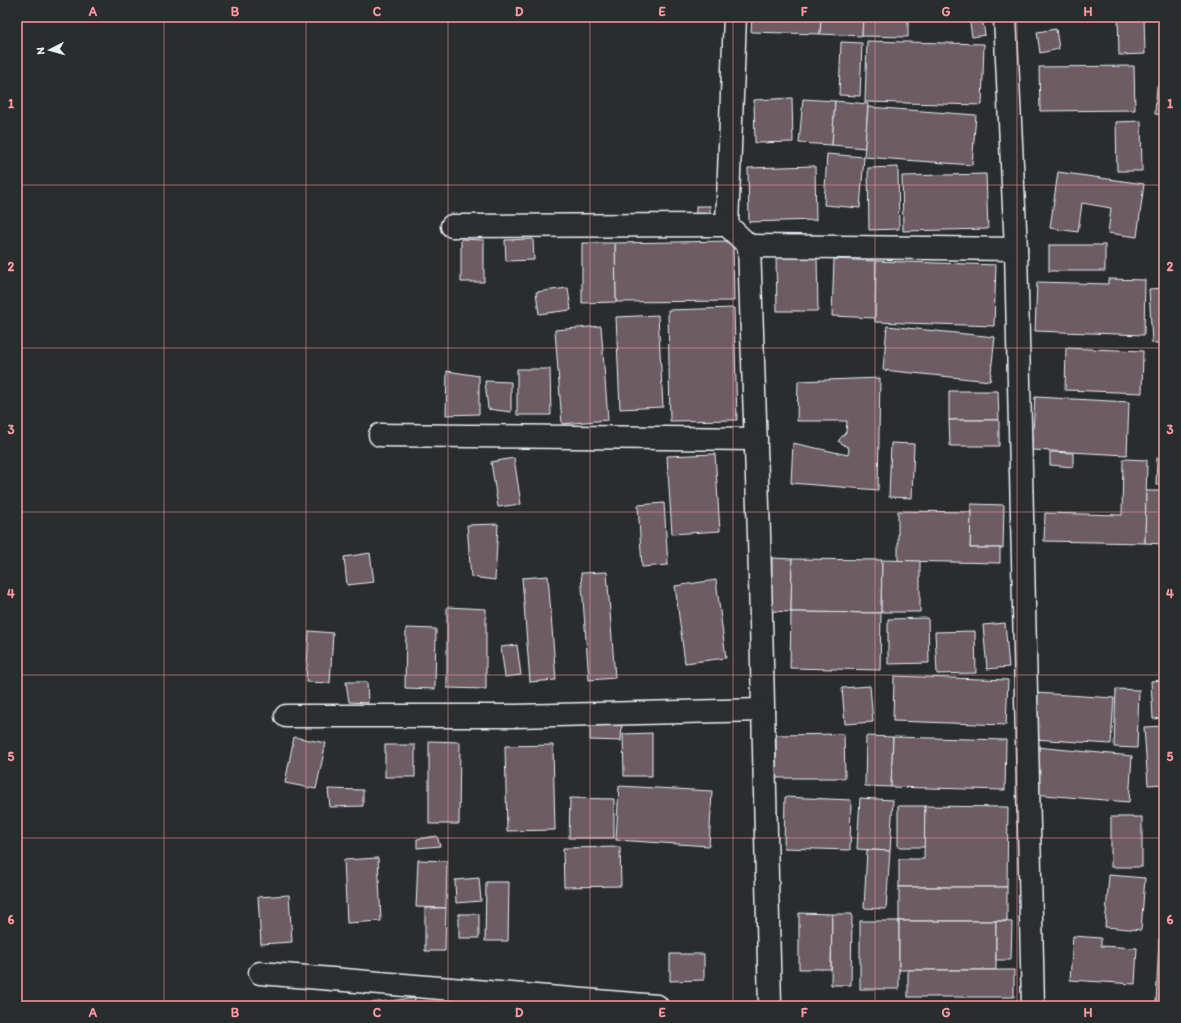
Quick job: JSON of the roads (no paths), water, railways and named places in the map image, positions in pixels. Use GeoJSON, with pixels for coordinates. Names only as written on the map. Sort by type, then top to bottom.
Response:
{"type":"FeatureCollection","features":[{"type":"Feature","properties":{"kind":"street"},"geometry":{"type":"LineString","coordinates":[[727,225],[735,17]]}},
{"type":"Feature","properties":{"kind":"street"},"geometry":{"type":"LineString","coordinates":[[1005,17],[1016,249],[1033,1006]]}},
{"type":"Feature","properties":{"kind":"street"},"geometry":{"type":"LineString","coordinates":[[452,226],[727,225],[750,246],[1016,249]]}},
{"type":"Feature","properties":{"kind":"street"},"geometry":{"type":"LineString","coordinates":[[750,246],[770,1006]]}},
{"type":"Feature","properties":{"kind":"street"},"geometry":{"type":"LineString","coordinates":[[380,434],[756,439]]}},
{"type":"Feature","properties":{"kind":"street"},"geometry":{"type":"LineString","coordinates":[[286,716],[515,716],[763,710]]}},
{"type":"Feature","properties":{"kind":"street"},"geometry":{"type":"LineString","coordinates":[[260,973],[657,1006]]}}]}
